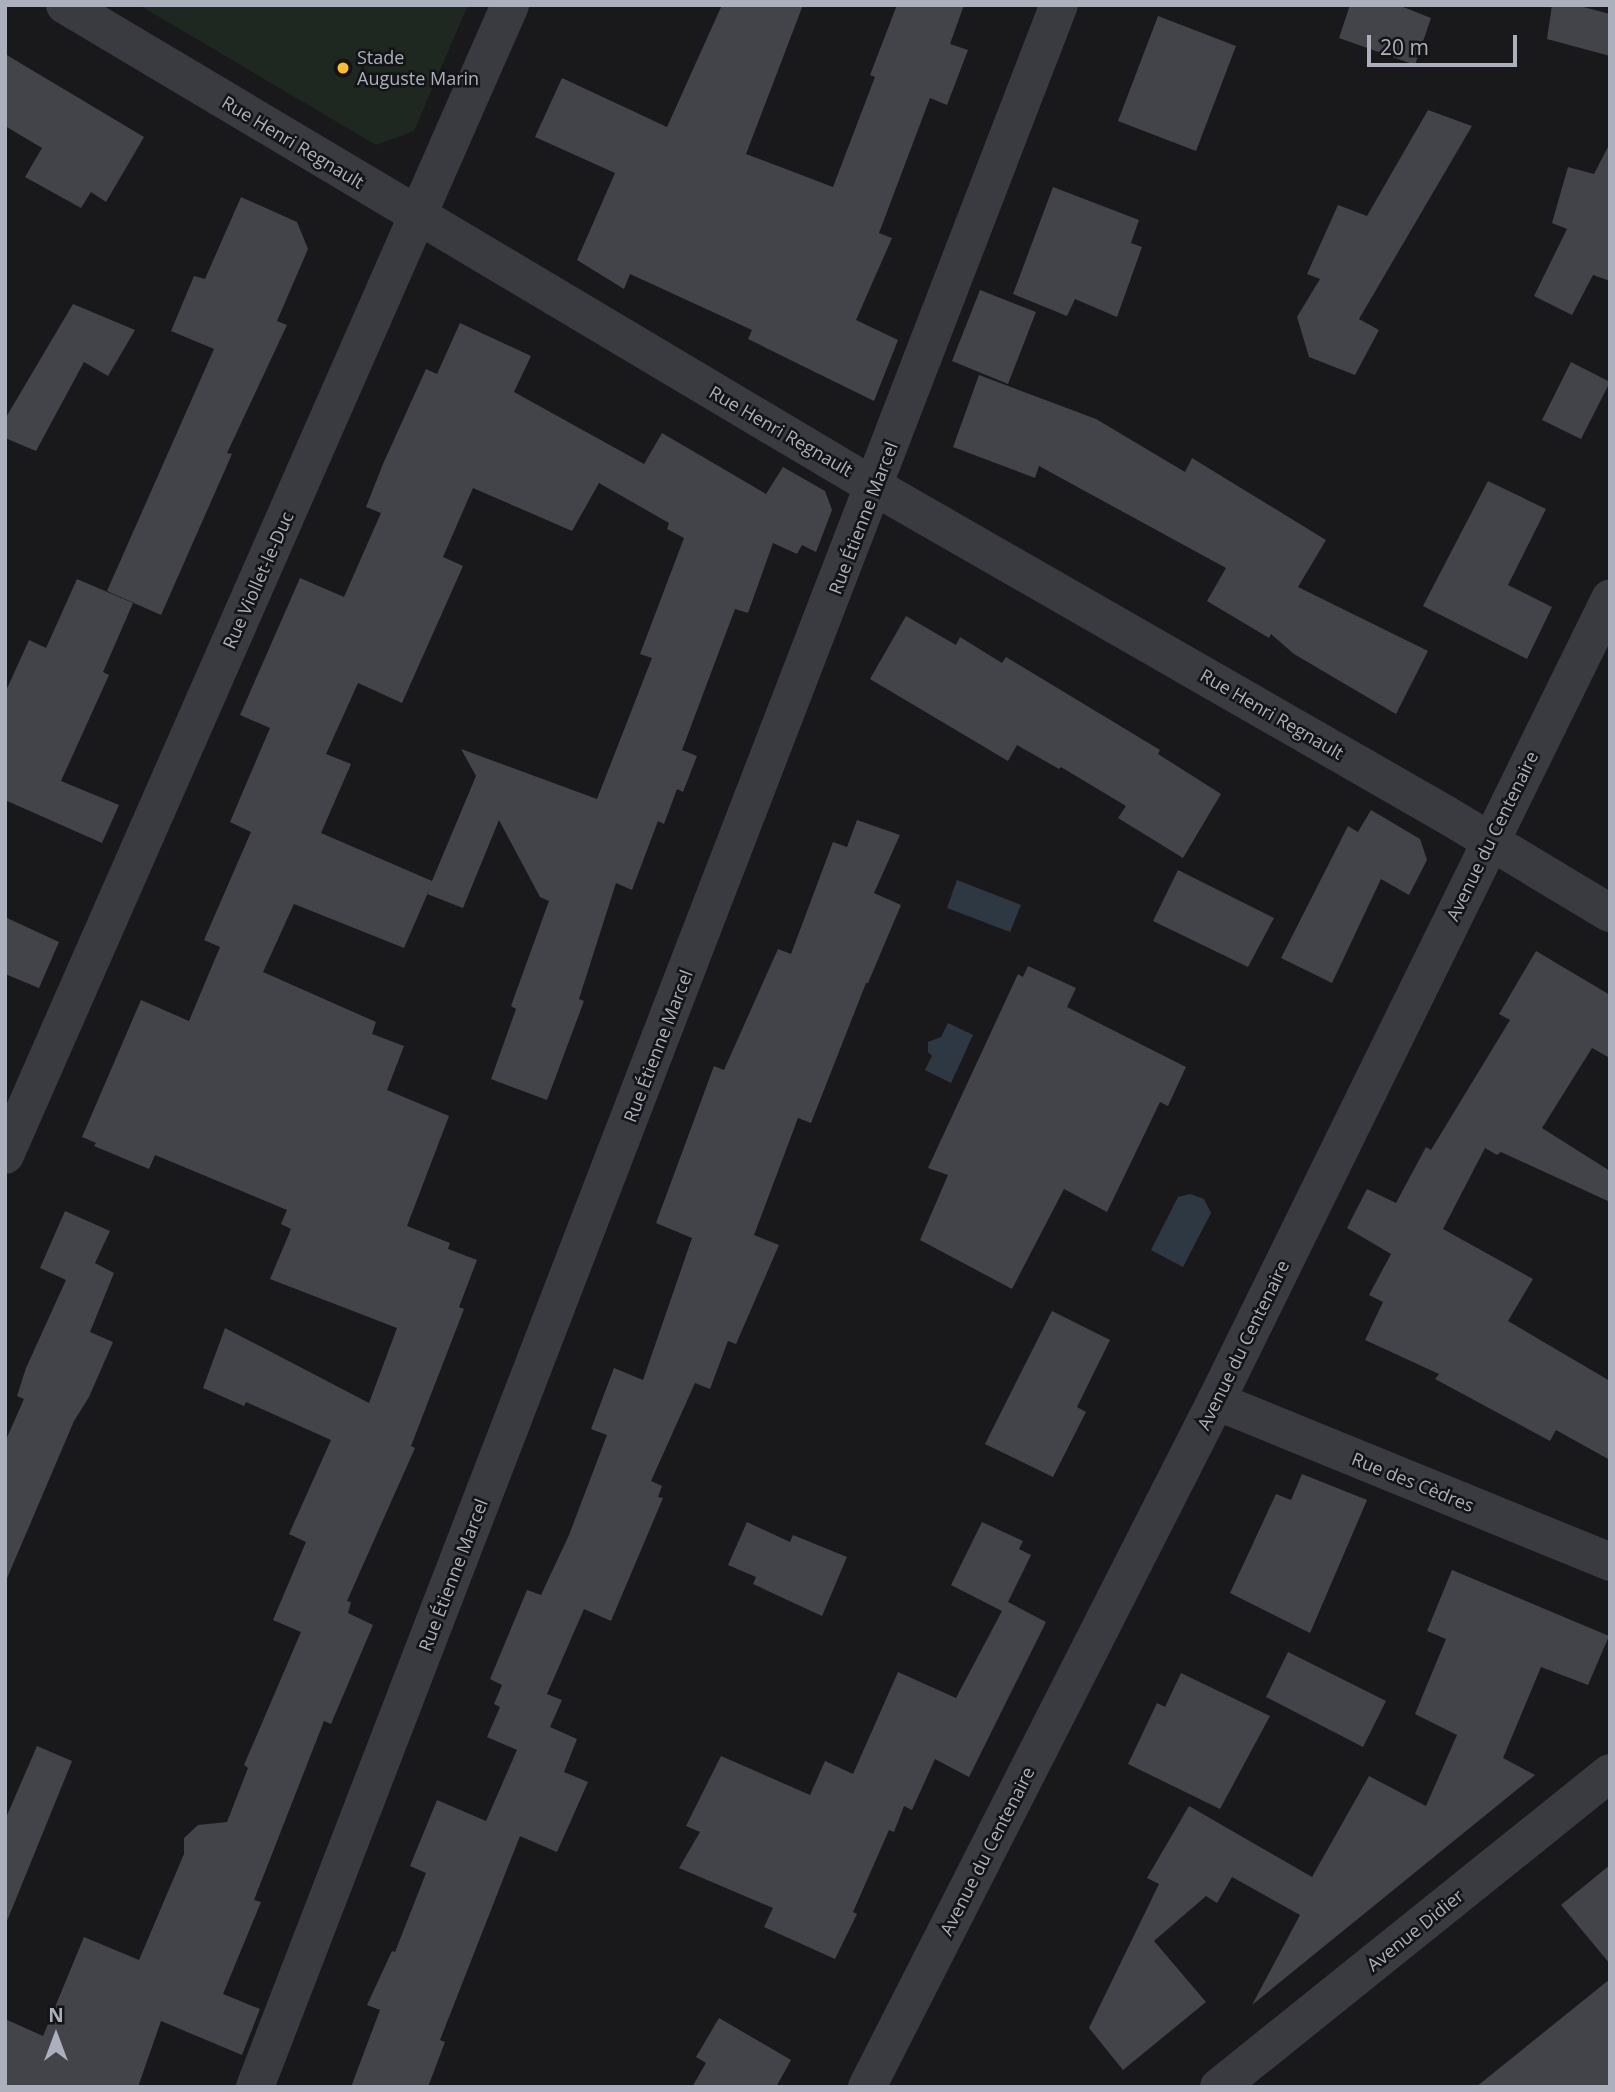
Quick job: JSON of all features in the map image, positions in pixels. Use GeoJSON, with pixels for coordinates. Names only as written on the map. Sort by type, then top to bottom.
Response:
{"type":"FeatureCollection","features":[{"type":"Feature","properties":{"kind":"street","name":"Rue Henri Regnault"},"geometry":{"type":"LineString","coordinates":[[65,5],[876,487],[1610,913]]}},
{"type":"Feature","properties":{"kind":"street","name":"Rue Viollet-le-Duc"},"geometry":{"type":"LineString","coordinates":[[5,1155],[510,5]]}},
{"type":"Feature","properties":{"kind":"street","name":"Rue Étienne Marcel"},"geometry":{"type":"LineString","coordinates":[[254,2087],[876,487],[1059,5]]}},
{"type":"Feature","properties":{"kind":"street","name":"Avenue du Centenaire"},"geometry":{"type":"LineString","coordinates":[[867,2087],[1216,1401],[1610,599]]}},
{"type":"Feature","properties":{"kind":"street","name":"Rue des Cèdres"},"geometry":{"type":"LineString","coordinates":[[1216,1401],[1610,1562]]}},
{"type":"Feature","properties":{"kind":"street","name":"Avenue Didier"},"geometry":{"type":"LineString","coordinates":[[1219,2087],[1610,1773]]}},
{"type":"Feature","properties":{"kind":"shaded area","name":"Stade Auguste Marin"},"geometry":{"type":"Polygon","coordinates":[[[139,5],[468,5],[414,131],[376,145],[139,5]]]}},
{"type":"Feature","properties":{"kind":"shaded area"},"geometry":{"type":"Polygon","coordinates":[[[957,880],[1021,905],[1010,932],[947,908],[957,880]]]}},
{"type":"Feature","properties":{"kind":"shaded area"},"geometry":{"type":"Polygon","coordinates":[[[948,1023],[973,1035],[951,1083],[925,1070],[932,1056],[928,1052],[928,1042],[941,1037],[948,1023]]]}},
{"type":"Feature","properties":{"kind":"shaded area"},"geometry":{"type":"Polygon","coordinates":[[[1190,1194],[1204,1199],[1211,1213],[1183,1267],[1151,1250],[1178,1197],[1190,1194]]]}},
{"type":"Feature","properties":{"kind":"building"},"geometry":{"type":"Polygon","coordinates":[[[722,5],[803,5],[746,154],[833,187],[875,77],[870,75],[897,5],[964,5],[950,44],[968,50],[947,105],[930,98],[879,233],[892,238],[856,320],[898,340],[874,401],[748,339],[752,330],[630,274],[624,289],[577,260],[615,173],[535,137],[562,78],[667,127],[722,5]]]}},
{"type":"Feature","properties":{"kind":"building"},"geometry":{"type":"Polygon","coordinates":[[[1350,5],[1398,5],[1431,18],[1415,65],[1339,38],[1350,5]]]}},
{"type":"Feature","properties":{"kind":"building"},"geometry":{"type":"Polygon","coordinates":[[[1552,5],[1576,5],[1610,14],[1610,56],[1547,39],[1552,5]]]}},
{"type":"Feature","properties":{"kind":"building"},"geometry":{"type":"Polygon","coordinates":[[[1158,16],[1236,46],[1196,151],[1118,121],[1158,16]]]}},
{"type":"Feature","properties":{"kind":"building"},"geometry":{"type":"Polygon","coordinates":[[[5,54],[144,137],[106,202],[91,192],[81,208],[25,177],[42,148],[5,126],[5,54]]]}},
{"type":"Feature","properties":{"kind":"building"},"geometry":{"type":"Polygon","coordinates":[[[1428,110],[1472,126],[1359,319],[1379,330],[1355,375],[1309,357],[1297,317],[1320,279],[1307,274],[1338,205],[1367,216],[1428,110]]]}},
{"type":"Feature","properties":{"kind":"building"},"geometry":{"type":"Polygon","coordinates":[[[1610,143],[1610,281],[1593,275],[1572,315],[1534,296],[1567,229],[1552,223],[1568,167],[1594,174],[1610,143]]]}},
{"type":"Feature","properties":{"kind":"building"},"geometry":{"type":"Polygon","coordinates":[[[1053,187],[1139,220],[1131,243],[1142,247],[1117,317],[1075,299],[1067,316],[1013,294],[1053,187]]]}},
{"type":"Feature","properties":{"kind":"building"},"geometry":{"type":"Polygon","coordinates":[[[241,197],[297,222],[308,249],[277,321],[287,325],[227,453],[232,454],[161,615],[107,591],[214,349],[171,331],[194,276],[205,279],[241,197]]]}},
{"type":"Feature","properties":{"kind":"building"},"geometry":{"type":"Polygon","coordinates":[[[980,290],[1036,312],[1008,384],[952,361],[980,290]]]}},
{"type":"Feature","properties":{"kind":"building"},"geometry":{"type":"Polygon","coordinates":[[[73,304],[135,330],[108,376],[84,362],[36,451],[5,438],[5,419],[73,304]]]}},
{"type":"Feature","properties":{"kind":"building"},"geometry":{"type":"Polygon","coordinates":[[[460,323],[531,356],[514,392],[644,464],[662,433],[766,494],[783,467],[825,491],[832,510],[816,552],[802,545],[797,554],[773,543],[748,613],[735,609],[682,750],[697,756],[683,792],[677,789],[664,824],[658,821],[632,890],[616,883],[579,999],[584,1001],[547,1100],[491,1079],[516,1009],[511,1006],[549,901],[540,897],[499,820],[463,908],[427,894],[404,948],[294,904],[263,972],[376,1022],[372,1034],[404,1046],[387,1090],[449,1116],[407,1226],[450,1243],[448,1249],[477,1260],[459,1307],[464,1309],[411,1446],[415,1448],[347,1601],[351,1602],[348,1613],[373,1625],[331,1724],[324,1721],[254,1900],[261,1902],[223,1994],[260,2009],[242,2055],[161,2021],[138,2087],[5,2087],[5,2019],[43,2036],[84,1937],[139,1960],[184,1854],[184,1838],[198,1825],[227,1822],[248,1768],[244,1765],[301,1632],[273,1620],[306,1542],[289,1534],[331,1440],[246,1402],[244,1406],[203,1388],[225,1328],[369,1403],[397,1328],[270,1279],[291,1229],[281,1224],[287,1210],[155,1155],[149,1169],[94,1146],[96,1143],[82,1137],[141,1000],[189,1021],[220,947],[204,940],[251,832],[230,822],[270,728],[240,715],[300,578],[344,597],[381,513],[366,507],[383,464],[426,369],[437,374],[460,323]],[[599,483],[572,531],[473,488],[443,557],[463,566],[402,703],[358,683],[326,754],[351,764],[321,833],[432,881],[476,776],[461,749],[597,799],[652,658],[640,654],[684,538],[667,529],[669,523],[599,483]]]}},
{"type":"Feature","properties":{"kind":"building"},"geometry":{"type":"Polygon","coordinates":[[[1571,362],[1610,382],[1581,439],[1542,420],[1571,362]]]}},
{"type":"Feature","properties":{"kind":"building"},"geometry":{"type":"Polygon","coordinates":[[[979,375],[1096,419],[1185,472],[1192,458],[1326,540],[1298,587],[1428,651],[1396,714],[1294,654],[1271,634],[1269,638],[1207,601],[1226,568],[1039,466],[1035,478],[953,447],[979,375]]]}},
{"type":"Feature","properties":{"kind":"building"},"geometry":{"type":"Polygon","coordinates":[[[1488,481],[1546,509],[1508,585],[1552,607],[1527,659],[1423,606],[1488,481]]]}},
{"type":"Feature","properties":{"kind":"building"},"geometry":{"type":"Polygon","coordinates":[[[77,579],[133,603],[103,672],[109,675],[61,781],[119,805],[102,843],[5,800],[5,693],[29,640],[46,648],[77,579]]]}},
{"type":"Feature","properties":{"kind":"building"},"geometry":{"type":"Polygon","coordinates":[[[906,616],[956,645],[960,637],[1002,663],[1006,657],[1160,750],[1158,754],[1221,794],[1183,858],[1118,818],[1126,806],[1061,767],[1059,769],[1017,745],[1008,761],[870,679],[906,616]]]}},
{"type":"Feature","properties":{"kind":"building"},"geometry":{"type":"Polygon","coordinates":[[[1371,810],[1420,839],[1427,860],[1409,895],[1381,879],[1332,983],[1281,958],[1348,826],[1358,832],[1371,810]]]}},
{"type":"Feature","properties":{"kind":"building"},"geometry":{"type":"Polygon","coordinates":[[[857,820],[900,835],[874,893],[901,905],[866,983],[811,1123],[798,1118],[754,1235],[779,1245],[736,1344],[728,1341],[710,1389],[695,1383],[651,1481],[662,1486],[658,1497],[663,1498],[611,1621],[584,1609],[547,1694],[562,1700],[550,1727],[577,1739],[564,1772],[588,1782],[557,1852],[520,1836],[440,2040],[445,2042],[428,2087],[351,2087],[380,2010],[367,2005],[392,1951],[395,1952],[426,1873],[410,1866],[437,1800],[486,1821],[517,1750],[487,1737],[500,1707],[494,1704],[502,1685],[490,1679],[527,1590],[541,1595],[569,1535],[607,1435],[591,1429],[614,1368],[643,1380],[692,1238],[656,1223],[714,1066],[724,1070],[778,949],[791,954],[833,842],[847,847],[857,820]]]}},
{"type":"Feature","properties":{"kind":"building"},"geometry":{"type":"Polygon","coordinates":[[[1178,870],[1274,918],[1248,967],[1153,921],[1178,870]]]}},
{"type":"Feature","properties":{"kind":"building"},"geometry":{"type":"Polygon","coordinates":[[[5,917],[59,942],[39,988],[5,974],[5,917]]]}},
{"type":"Feature","properties":{"kind":"building"},"geometry":{"type":"Polygon","coordinates":[[[1536,951],[1610,995],[1610,1058],[1592,1048],[1542,1128],[1610,1171],[1610,1202],[1501,1152],[1497,1155],[1485,1148],[1443,1229],[1533,1279],[1508,1321],[1610,1381],[1610,1460],[1556,1430],[1550,1441],[1435,1379],[1439,1374],[1365,1340],[1383,1302],[1369,1295],[1391,1254],[1347,1228],[1367,1189],[1396,1203],[1426,1147],[1431,1150],[1510,1020],[1499,1014],[1536,951]]]}},
{"type":"Feature","properties":{"kind":"building"},"geometry":{"type":"Polygon","coordinates":[[[1028,966],[1076,988],[1067,1007],[1186,1067],[1168,1106],[1160,1102],[1107,1212],[1064,1189],[1012,1289],[920,1240],[948,1175],[928,1168],[1018,974],[1023,977],[1028,966]]]}},
{"type":"Feature","properties":{"kind":"building"},"geometry":{"type":"Polygon","coordinates":[[[65,1211],[110,1231],[95,1263],[114,1273],[90,1332],[113,1342],[89,1397],[74,1421],[5,1583],[5,1442],[24,1399],[17,1396],[26,1368],[66,1280],[40,1268],[65,1211]]]}},
{"type":"Feature","properties":{"kind":"building"},"geometry":{"type":"Polygon","coordinates":[[[1052,1311],[1110,1340],[1077,1407],[1086,1412],[1053,1477],[985,1444],[1052,1311]]]}},
{"type":"Feature","properties":{"kind":"building"},"geometry":{"type":"Polygon","coordinates":[[[1302,1474],[1367,1500],[1310,1633],[1230,1593],[1276,1494],[1291,1500],[1302,1474]]]}},
{"type":"Feature","properties":{"kind":"building"},"geometry":{"type":"Polygon","coordinates":[[[747,1522],[790,1542],[793,1535],[847,1557],[822,1616],[753,1584],[756,1577],[728,1565],[747,1522]]]}},
{"type":"Feature","properties":{"kind":"building"},"geometry":{"type":"Polygon","coordinates":[[[982,1522],[1023,1541],[1019,1549],[1031,1555],[1008,1602],[1046,1622],[969,1777],[935,1759],[912,1810],[904,1806],[894,1832],[889,1830],[853,1912],[857,1914],[835,1959],[764,1927],[773,1908],[679,1868],[700,1832],[686,1826],[721,1756],[810,1795],[825,1761],[853,1774],[898,1672],[956,1698],[1002,1611],[951,1585],[982,1522]]]}},
{"type":"Feature","properties":{"kind":"building"},"geometry":{"type":"Polygon","coordinates":[[[1452,1570],[1609,1636],[1588,1685],[1541,1667],[1503,1758],[1535,1775],[1252,2005],[1300,1915],[1232,1877],[1217,1903],[1206,1896],[1154,1941],[1206,2002],[1123,2070],[1089,2028],[1159,1884],[1147,1878],[1189,1806],[1312,1877],[1369,1776],[1426,1806],[1457,1735],[1415,1714],[1446,1639],[1427,1631],[1452,1570]]]}},
{"type":"Feature","properties":{"kind":"building"},"geometry":{"type":"Polygon","coordinates":[[[1288,1652],[1386,1701],[1363,1747],[1266,1697],[1288,1652]]]}},
{"type":"Feature","properties":{"kind":"building"},"geometry":{"type":"Polygon","coordinates":[[[1181,1673],[1270,1716],[1220,1809],[1128,1764],[1157,1703],[1165,1707],[1181,1673]]]}},
{"type":"Feature","properties":{"kind":"building"},"geometry":{"type":"Polygon","coordinates":[[[37,1746],[72,1761],[7,1921],[5,1820],[37,1746]]]}},
{"type":"Feature","properties":{"kind":"building"},"geometry":{"type":"Polygon","coordinates":[[[1610,1865],[1610,1964],[1561,1905],[1610,1865]]]}},
{"type":"Feature","properties":{"kind":"building"},"geometry":{"type":"Polygon","coordinates":[[[1610,1979],[1610,2087],[1476,2087],[1610,1979]]]}},
{"type":"Feature","properties":{"kind":"building"},"geometry":{"type":"Polygon","coordinates":[[[719,2018],[791,2060],[776,2087],[692,2087],[706,2063],[696,2057],[719,2018]]]}},
{"type":"Feature","properties":{"kind":"place","name":"Stade Auguste Marin"},"geometry":{"type":"Point","coordinates":[343,68]}}]}
